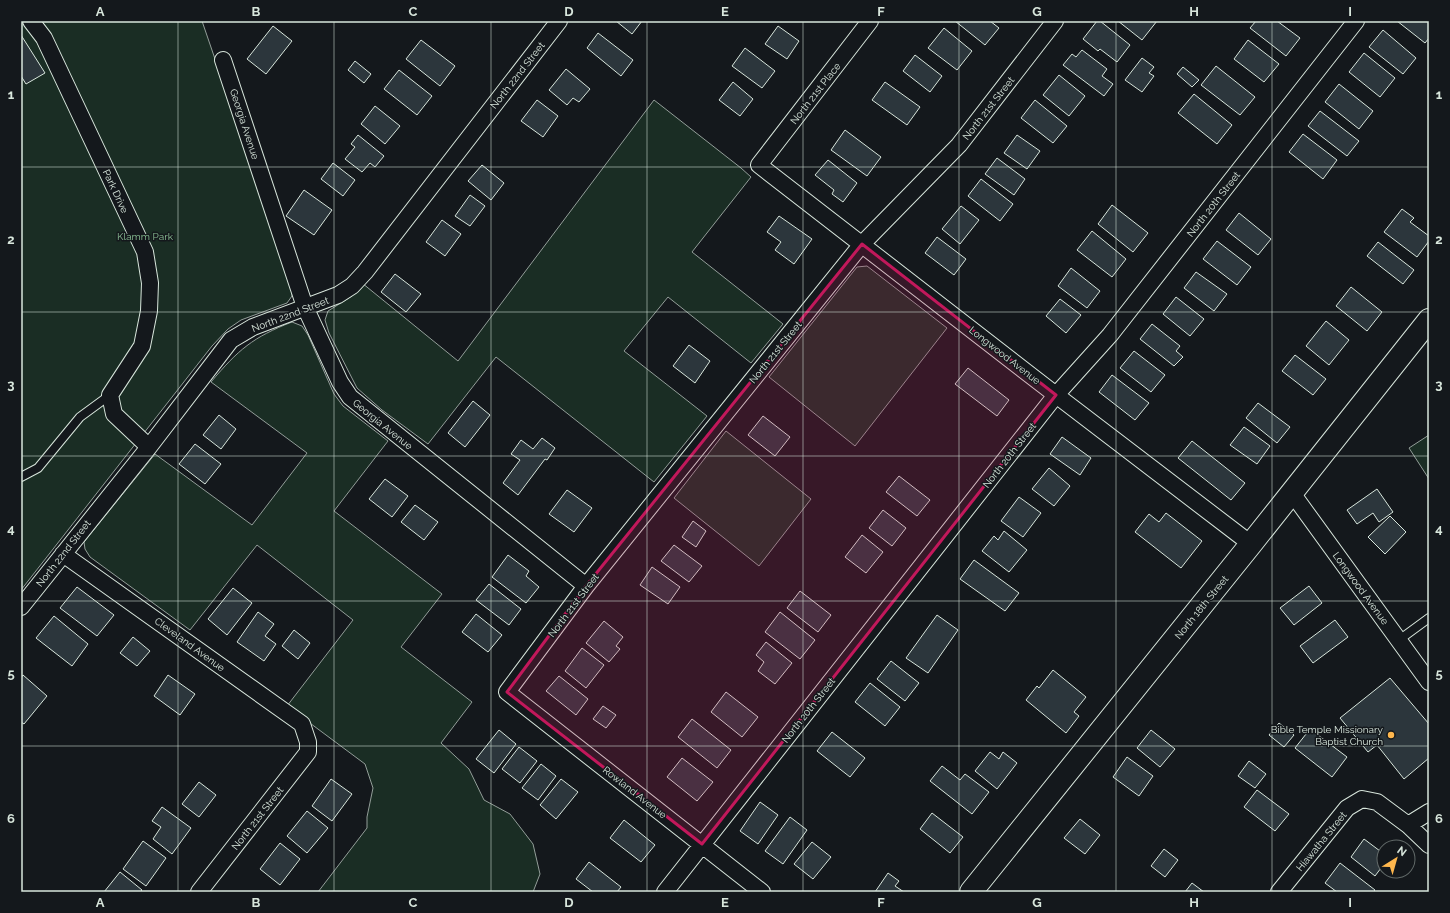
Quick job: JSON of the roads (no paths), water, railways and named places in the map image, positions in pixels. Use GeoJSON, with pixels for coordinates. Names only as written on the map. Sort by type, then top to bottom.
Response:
{"type":"FeatureCollection","features":[{"type":"Feature","properties":{"kind":"main road","name":"North 18th Street"},"geometry":{"type":"LineString","coordinates":[[971,892],[1252,544],[1429,320]]}},
{"type":"Feature","properties":{"kind":"street","name":"Park Drive"},"geometry":{"type":"LineString","coordinates":[[31,21],[44,38],[145,252],[150,283],[150,311],[142,346],[110,395]]}},
{"type":"Feature","properties":{"kind":"street","name":"North 22nd Street"},"geometry":{"type":"LineString","coordinates":[[21,607],[149,447],[230,340],[253,327],[338,295],[352,286],[559,21]]}},
{"type":"Feature","properties":{"kind":"street","name":"North 21st Place"},"geometry":{"type":"LineString","coordinates":[[759,165],[870,21]]}},
{"type":"Feature","properties":{"kind":"street","name":"North 21st Street"},"geometry":{"type":"LineString","coordinates":[[507,692],[586,586],[862,244],[959,145],[1055,21]]}},
{"type":"Feature","properties":{"kind":"street","name":"North 20th Street"},"geometry":{"type":"LineString","coordinates":[[665,892],[1056,396],[1110,335],[1356,21]]}},
{"type":"Feature","properties":{"kind":"street","name":"Georgia Avenue"},"geometry":{"type":"LineString","coordinates":[[223,60],[305,307],[340,382],[350,397],[586,586]]}},
{"type":"Feature","properties":{"kind":"street","name":"Longwood Avenue"},"geometry":{"type":"LineString","coordinates":[[759,165],[1056,396],[1252,544]]}},
{"type":"Feature","properties":{"kind":"street"},"geometry":{"type":"LineString","coordinates":[[110,395],[114,414],[149,447]]}},
{"type":"Feature","properties":{"kind":"street","name":"Longwood Avenue"},"geometry":{"type":"LineString","coordinates":[[1292,493],[1429,682]]}},
{"type":"Feature","properties":{"kind":"street","name":"Cleveland Avenue"},"geometry":{"type":"LineString","coordinates":[[63,554],[302,724],[308,742]]}},
{"type":"Feature","properties":{"kind":"street","name":"Rowland Avenue"},"geometry":{"type":"LineString","coordinates":[[507,692],[762,892]]}},
{"type":"Feature","properties":{"kind":"street","name":"North 21st Street"},"geometry":{"type":"LineString","coordinates":[[199,892],[301,763],[308,752],[308,742]]}},
{"type":"Feature","properties":{"kind":"street","name":"Hiawatha Street"},"geometry":{"type":"LineString","coordinates":[[1279,892],[1347,808],[1362,799],[1376,802],[1408,825]]}},
{"type":"Feature","properties":{"kind":"street"},"geometry":{"type":"LineString","coordinates":[[1429,812],[1408,825],[1429,845]]}},
{"type":"Feature","properties":{"kind":"lane"},"geometry":{"type":"LineString","coordinates":[[21,477],[38,468],[80,417],[110,395]]}},
{"type":"Feature","properties":{"kind":"lane"},"geometry":{"type":"LineString","coordinates":[[1399,640],[1429,618]]}},
{"type":"Feature","properties":{"kind":"place","name":"Bible Temple Missionary Baptist Church"},"geometry":{"type":"Point","coordinates":[1391,735]}},
{"type":"Feature","properties":{"kind":"park label","name":"Klamm Park"},"geometry":{"type":"Point","coordinates":[145,236]}}]}
